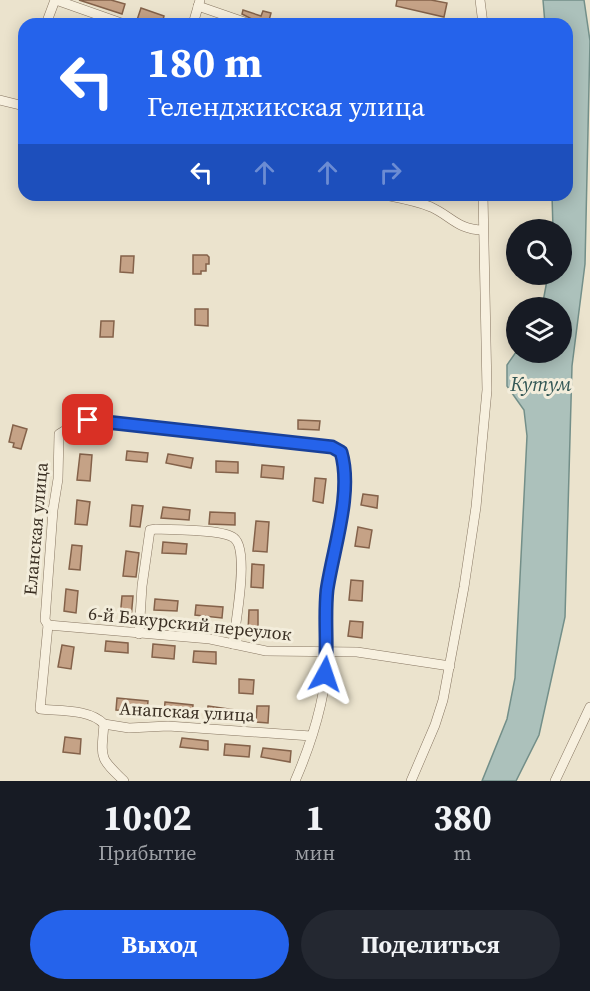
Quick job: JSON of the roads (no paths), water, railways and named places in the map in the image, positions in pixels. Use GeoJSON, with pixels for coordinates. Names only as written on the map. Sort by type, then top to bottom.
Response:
{"type":"FeatureCollection","features":[{"type":"Feature","properties":{"kind":"street"},"geometry":{"type":"LineString","coordinates":[[48,18],[56,0],[107,18]]}},
{"type":"Feature","properties":{"kind":"street"},"geometry":{"type":"LineString","coordinates":[[480,0],[482,18]]}},
{"type":"Feature","properties":{"kind":"street"},"geometry":{"type":"LineString","coordinates":[[195,18],[199,3],[235,18]]}},
{"type":"Feature","properties":{"kind":"street"},"geometry":{"type":"LineString","coordinates":[[0,100],[18,104]]}},
{"type":"Feature","properties":{"kind":"street"},"geometry":{"type":"LineString","coordinates":[[408,201],[428,206],[461,227],[483,230]]}},
{"type":"Feature","properties":{"kind":"street"},"geometry":{"type":"LineString","coordinates":[[411,781],[435,725],[450,666],[476,507],[486,398],[483,201]]}},
{"type":"Feature","properties":{"kind":"street","name":"Еланская улица"},"geometry":{"type":"LineString","coordinates":[[48,625],[45,620],[53,510],[58,479],[59,434],[88,420],[332,447],[341,452],[345,466],[340,531],[325,612],[328,652]]}},
{"type":"Feature","properties":{"kind":"street"},"geometry":{"type":"LineString","coordinates":[[139,633],[142,586],[150,531],[156,528],[210,532],[233,537],[238,541],[240,549],[242,564],[233,644]]}},
{"type":"Feature","properties":{"kind":"street","name":"6-й Бакурский переулок"},"geometry":{"type":"LineString","coordinates":[[48,625],[210,639],[266,651],[357,652],[450,666]]}},
{"type":"Feature","properties":{"kind":"street","name":"Анапская улица"},"geometry":{"type":"LineString","coordinates":[[48,625],[40,709],[88,715],[99,718],[104,724],[129,728],[168,726],[311,736]]}},
{"type":"Feature","properties":{"kind":"street"},"geometry":{"type":"LineString","coordinates":[[295,781],[311,736],[328,652]]}},
{"type":"Feature","properties":{"kind":"street"},"geometry":{"type":"LineString","coordinates":[[555,781],[590,707]]}},
{"type":"Feature","properties":{"kind":"street"},"geometry":{"type":"LineString","coordinates":[[104,724],[103,759],[124,781]]}},
{"type":"Feature","properties":{"kind":"water","name":"Кутум"},"geometry":{"type":"Polygon","coordinates":[[[543,0],[584,0],[590,41],[585,264],[572,366],[565,617],[539,735],[516,781],[482,781],[507,719],[515,678],[527,436],[524,410],[507,386],[507,365],[508,363],[572,363],[572,297],[544,297],[546,285],[572,285],[572,219],[553,219],[552,201],[573,201],[573,18],[544,18],[543,0]]]}}]}
